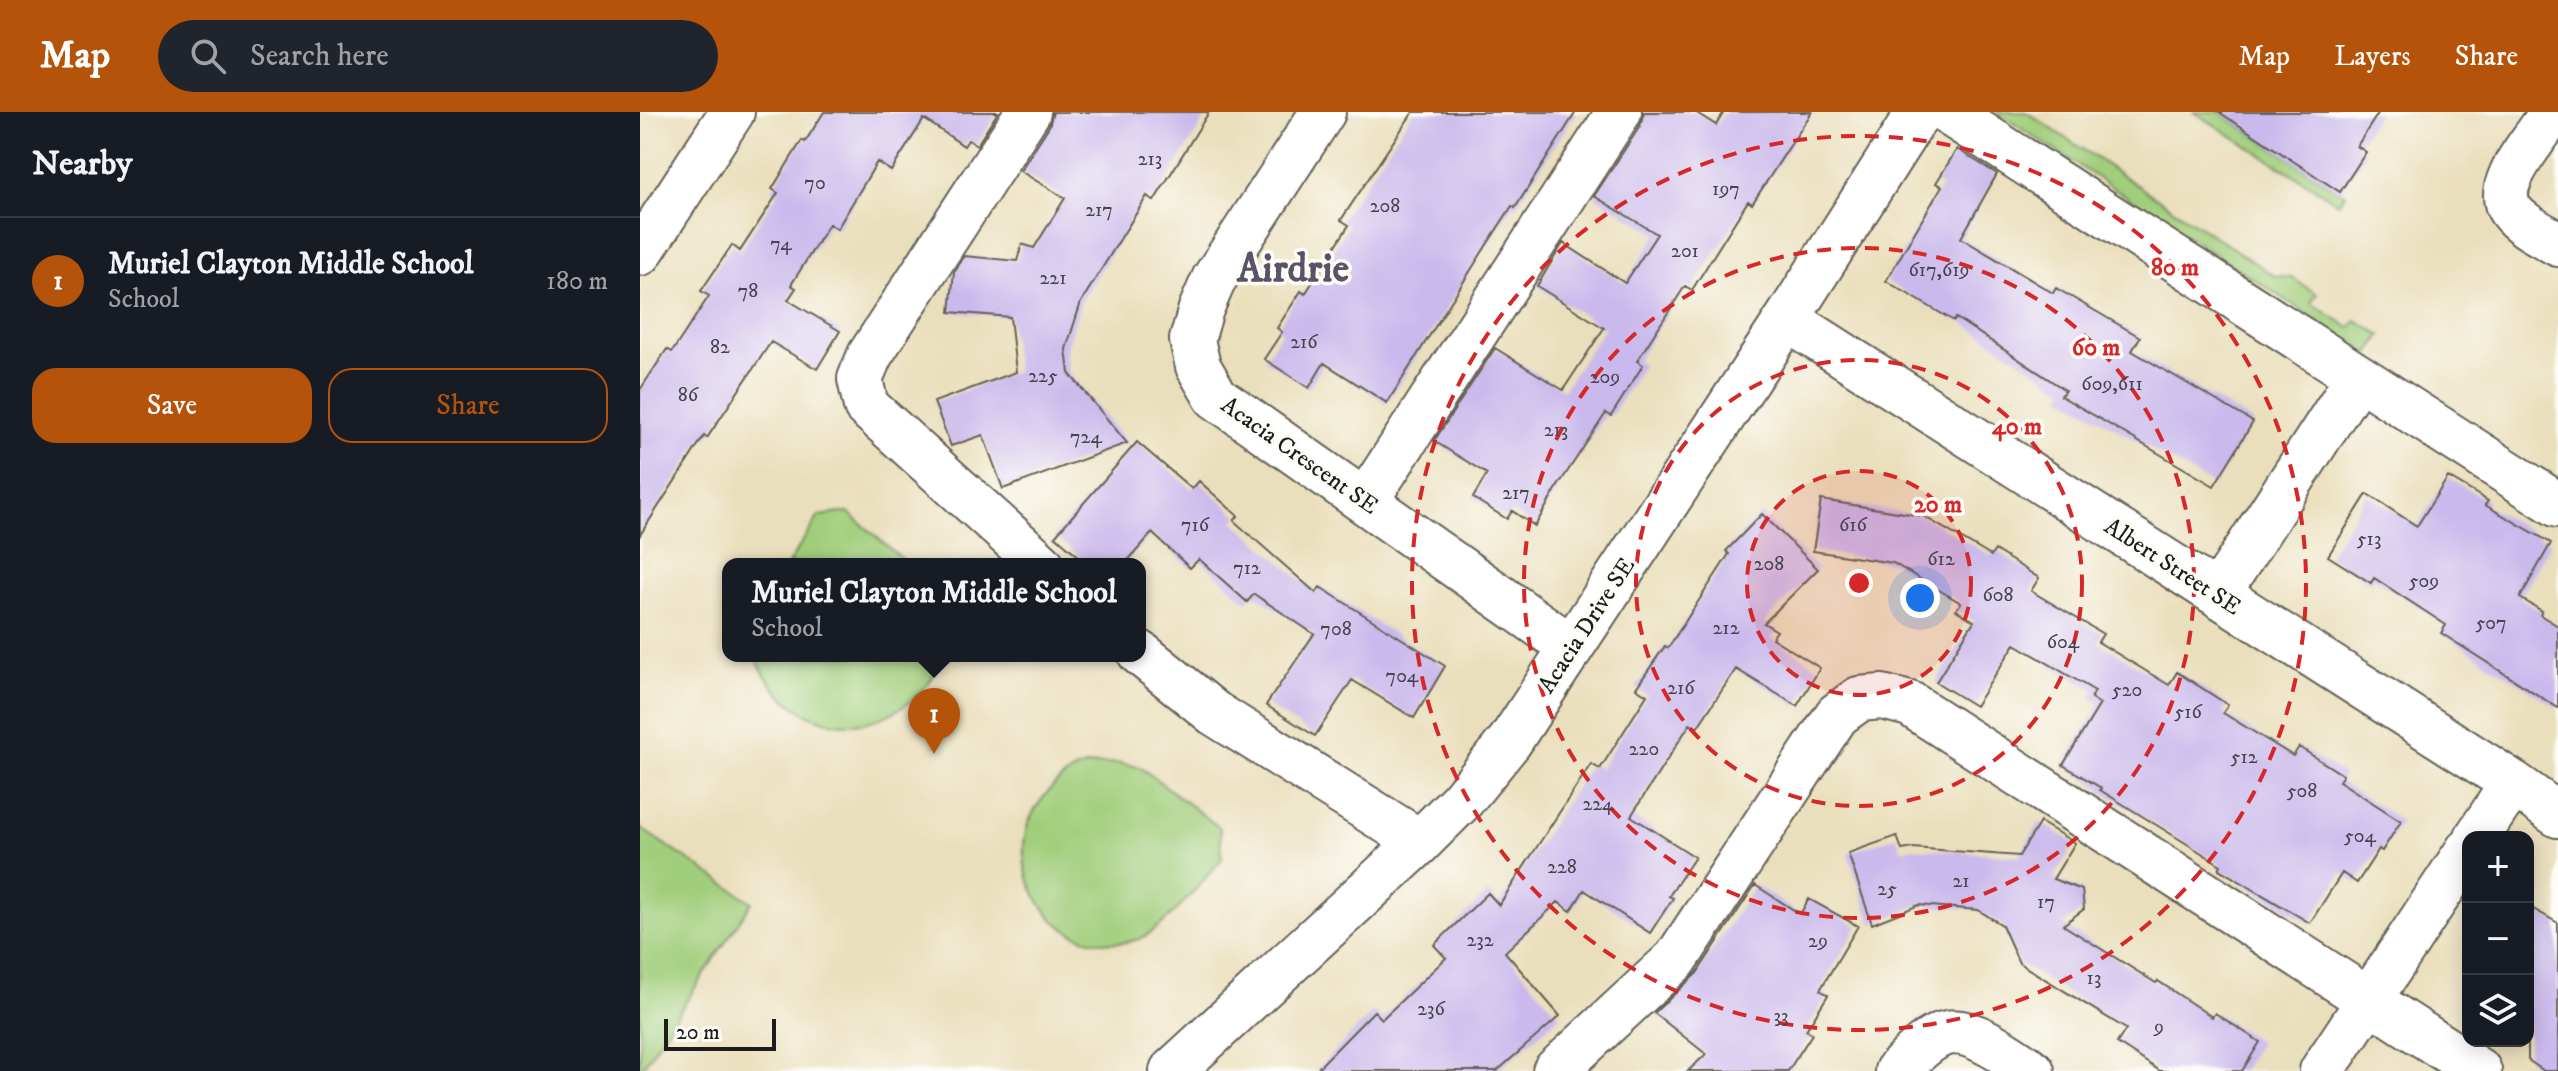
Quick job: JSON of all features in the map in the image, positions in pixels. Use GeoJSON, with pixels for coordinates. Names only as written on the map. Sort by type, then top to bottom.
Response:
{"type":"FeatureCollection","features":[{"type":"Feature","properties":{"kind":"street"},"geometry":{"type":"LineString","coordinates":[[640,253],[732,112]]}},
{"type":"Feature","properties":{"kind":"street"},"geometry":{"type":"LineString","coordinates":[[1028,112],[870,355],[860,379],[866,406],[1034,558]]}},
{"type":"Feature","properties":{"kind":"street","name":"Acacia Crescent SE"},"geometry":{"type":"LineString","coordinates":[[1323,112],[1214,279],[1192,340],[1198,366],[1216,397],[1571,647]]}},
{"type":"Feature","properties":{"kind":"street"},"geometry":{"type":"LineString","coordinates":[[1365,502],[1619,112]]}},
{"type":"Feature","properties":{"kind":"street","name":"Acacia Drive SE"},"geometry":{"type":"LineString","coordinates":[[1172,1071],[1420,842],[1462,800],[1510,741],[1919,112]]}},
{"type":"Feature","properties":{"kind":"street"},"geometry":{"type":"LineString","coordinates":[[1947,112],[2558,505]]}},
{"type":"Feature","properties":{"kind":"street"},"geometry":{"type":"LineString","coordinates":[[2543,126],[2509,178],[2505,196],[2511,211],[2543,235]]}},
{"type":"Feature","properties":{"kind":"street","name":"Albert Street SE"},"geometry":{"type":"LineString","coordinates":[[1787,319],[2513,783],[2558,815]]}},
{"type":"Feature","properties":{"kind":"street"},"geometry":{"type":"LineString","coordinates":[[2218,594],[2358,377]]}},
{"type":"Feature","properties":{"kind":"street"},"geometry":{"type":"LineString","coordinates":[[1146,658],[1214,713],[1420,842]]}},
{"type":"Feature","properties":{"kind":"street"},"geometry":{"type":"LineString","coordinates":[[1555,1071],[1676,959],[1837,715],[1859,699],[1882,697],[1910,704],[2479,1071]]}},
{"type":"Feature","properties":{"kind":"street"},"geometry":{"type":"LineString","coordinates":[[2481,831],[2513,783]]}},
{"type":"Feature","properties":{"kind":"street"},"geometry":{"type":"LineString","coordinates":[[2322,1071],[2462,859]]}},
{"type":"Feature","properties":{"kind":"street"},"geometry":{"type":"LineString","coordinates":[[1897,1071],[1917,1052],[1948,1033],[1968,1035],[1990,1044],[2032,1071]]}},
{"type":"Feature","properties":{"kind":"green space"},"geometry":{"type":"Polygon","coordinates":[[[1996,112],[2026,112],[2275,276],[2292,278],[2317,294],[2311,303],[2350,328],[2356,320],[2381,335],[2369,354],[1996,112]]]}},
{"type":"Feature","properties":{"kind":"green space"},"geometry":{"type":"Polygon","coordinates":[[[2194,112],[2219,112],[2345,195],[2338,203],[2194,112]]]}},
{"type":"Feature","properties":{"kind":"green space"},"geometry":{"type":"Polygon","coordinates":[[[848,512],[901,558],[792,558],[819,516],[848,512]]]}},
{"type":"Feature","properties":{"kind":"green space"},"geometry":{"type":"Polygon","coordinates":[[[758,662],[940,662],[921,692],[908,703],[879,719],[858,724],[816,718],[797,708],[766,677],[758,662]]]}},
{"type":"Feature","properties":{"kind":"green space"},"geometry":{"type":"Polygon","coordinates":[[[1116,763],[1140,767],[1220,828],[1222,859],[1183,904],[1149,934],[1139,939],[1112,943],[1084,938],[1053,919],[1031,887],[1024,850],[1029,822],[1051,788],[1079,768],[1116,763]]]}},
{"type":"Feature","properties":{"kind":"green space"},"geometry":{"type":"Polygon","coordinates":[[[640,828],[752,902],[640,1071],[640,828]]]}},
{"type":"Feature","properties":{"kind":"building"},"geometry":{"type":"Polygon","coordinates":[[[824,112],[998,112],[977,145],[968,140],[964,146],[924,119],[891,171],[877,162],[837,229],[829,224],[791,285],[796,288],[788,300],[840,331],[817,369],[771,342],[707,438],[704,436],[640,535],[640,390],[667,349],[672,352],[709,296],[701,291],[732,245],[740,251],[778,193],[772,189],[802,140],[805,142],[824,112]]]}},
{"type":"Feature","properties":{"kind":"building"},"geometry":{"type":"Polygon","coordinates":[[[1053,112],[1209,112],[1154,201],[1147,196],[1081,302],[1066,349],[1069,373],[1127,443],[1003,489],[983,435],[951,446],[934,402],[1016,372],[1010,317],[950,312],[954,272],[964,256],[1017,261],[1022,244],[1034,248],[1065,198],[1020,171],[1049,126],[1053,112]]]}},
{"type":"Feature","properties":{"kind":"building"},"geometry":{"type":"Polygon","coordinates":[[[1413,112],[1576,112],[1515,208],[1512,206],[1486,246],[1387,403],[1324,363],[1309,388],[1264,359],[1282,332],[1277,328],[1301,291],[1305,294],[1349,225],[1341,220],[1413,112]]]}},
{"type":"Feature","properties":{"kind":"building"},"geometry":{"type":"Polygon","coordinates":[[[1644,112],[1695,112],[1716,125],[1724,112],[1812,112],[1752,204],[1748,201],[1692,290],[1685,286],[1637,361],[1643,365],[1611,416],[1606,413],[1535,526],[1512,511],[1507,519],[1473,498],[1487,474],[1434,441],[1495,348],[1563,390],[1604,328],[1537,286],[1563,243],[1625,283],[1657,234],[1594,196],[1640,126],[1644,112]]]}},
{"type":"Feature","properties":{"kind":"building"},"geometry":{"type":"Polygon","coordinates":[[[2219,112],[2379,112],[2357,146],[2366,152],[2340,192],[2219,112]]]}},
{"type":"Feature","properties":{"kind":"building"},"geometry":{"type":"Polygon","coordinates":[[[1957,149],[1997,174],[1961,238],[2053,293],[2056,288],[2140,337],[2132,351],[2253,422],[2214,486],[2061,396],[2065,390],[1956,318],[1954,321],[1886,281],[1942,186],[1936,183],[1957,149]]]}},
{"type":"Feature","properties":{"kind":"building"},"geometry":{"type":"Polygon","coordinates":[[[1137,442],[1192,489],[1199,481],[1238,516],[1234,521],[1316,593],[1320,587],[1445,666],[1414,718],[1352,680],[1315,736],[1266,705],[1314,634],[1254,594],[1247,602],[1199,559],[1190,568],[1152,533],[1130,558],[1081,558],[1055,536],[1137,442]]]}},
{"type":"Feature","properties":{"kind":"building"},"geometry":{"type":"Polygon","coordinates":[[[2448,477],[2488,501],[2485,505],[2551,543],[2520,598],[2542,611],[2540,615],[2558,626],[2558,708],[2441,633],[2446,625],[2374,578],[2371,583],[2328,556],[2367,494],[2417,526],[2448,477]]]}},
{"type":"Feature","properties":{"kind":"building"},"geometry":{"type":"Polygon","coordinates":[[[1821,500],[1923,516],[1991,556],[1995,550],[2039,578],[2031,591],[2103,634],[2098,642],[2169,685],[2177,672],[2228,705],[2223,713],[2293,756],[2299,747],[2343,775],[2339,781],[2401,821],[2357,883],[2342,873],[2310,923],[2219,869],[2221,865],[2063,765],[2100,704],[2091,698],[2095,691],[2015,644],[1975,706],[1936,682],[1974,621],[1956,610],[1961,603],[1893,563],[1813,551],[1821,500]]]}},
{"type":"Feature","properties":{"kind":"building"},"geometry":{"type":"Polygon","coordinates":[[[1762,514],[1818,569],[1764,623],[1777,631],[1772,638],[1820,668],[1797,706],[1736,669],[1697,728],[1690,724],[1631,816],[1695,857],[1669,896],[1673,898],[1650,933],[1584,890],[1571,911],[1558,902],[1505,952],[1560,1016],[1497,1071],[1315,1071],[1374,1011],[1382,1019],[1446,958],[1434,945],[1488,893],[1499,905],[1591,764],[1600,769],[1647,695],[1636,688],[1665,646],[1668,648],[1729,554],[1726,551],[1762,514]]]}},
{"type":"Feature","properties":{"kind":"building"},"geometry":{"type":"Polygon","coordinates":[[[2040,822],[2075,843],[2053,879],[2082,890],[2084,909],[2063,925],[2212,1017],[2215,1013],[2260,1042],[2242,1071],[2160,1071],[2117,1043],[2126,1029],[2019,963],[2002,925],[1978,910],[1919,905],[1872,924],[1848,853],[1897,836],[1902,850],[1913,848],[2019,856],[2040,822]]]}},
{"type":"Feature","properties":{"kind":"building"},"geometry":{"type":"Polygon","coordinates":[[[1755,885],[1800,914],[1809,899],[1858,926],[1820,990],[1828,995],[1806,1030],[1812,1034],[1788,1071],[1688,1071],[1706,1054],[1654,1013],[1697,973],[1755,885]]]}},
{"type":"Feature","properties":{"kind":"building"},"geometry":{"type":"Polygon","coordinates":[[[2534,909],[2558,923],[2558,1071],[2544,1071],[2528,1060],[2528,1047],[2534,1047],[2534,909]]]}},
{"type":"Feature","properties":{"kind":"place","name":"Muriel Clayton Middle School"},"geometry":{"type":"Point","coordinates":[934,754]}},
{"type":"Feature","properties":{"kind":"district","name":"Airdrie"},"geometry":{"type":"Point","coordinates":[1293,267]}}]}
